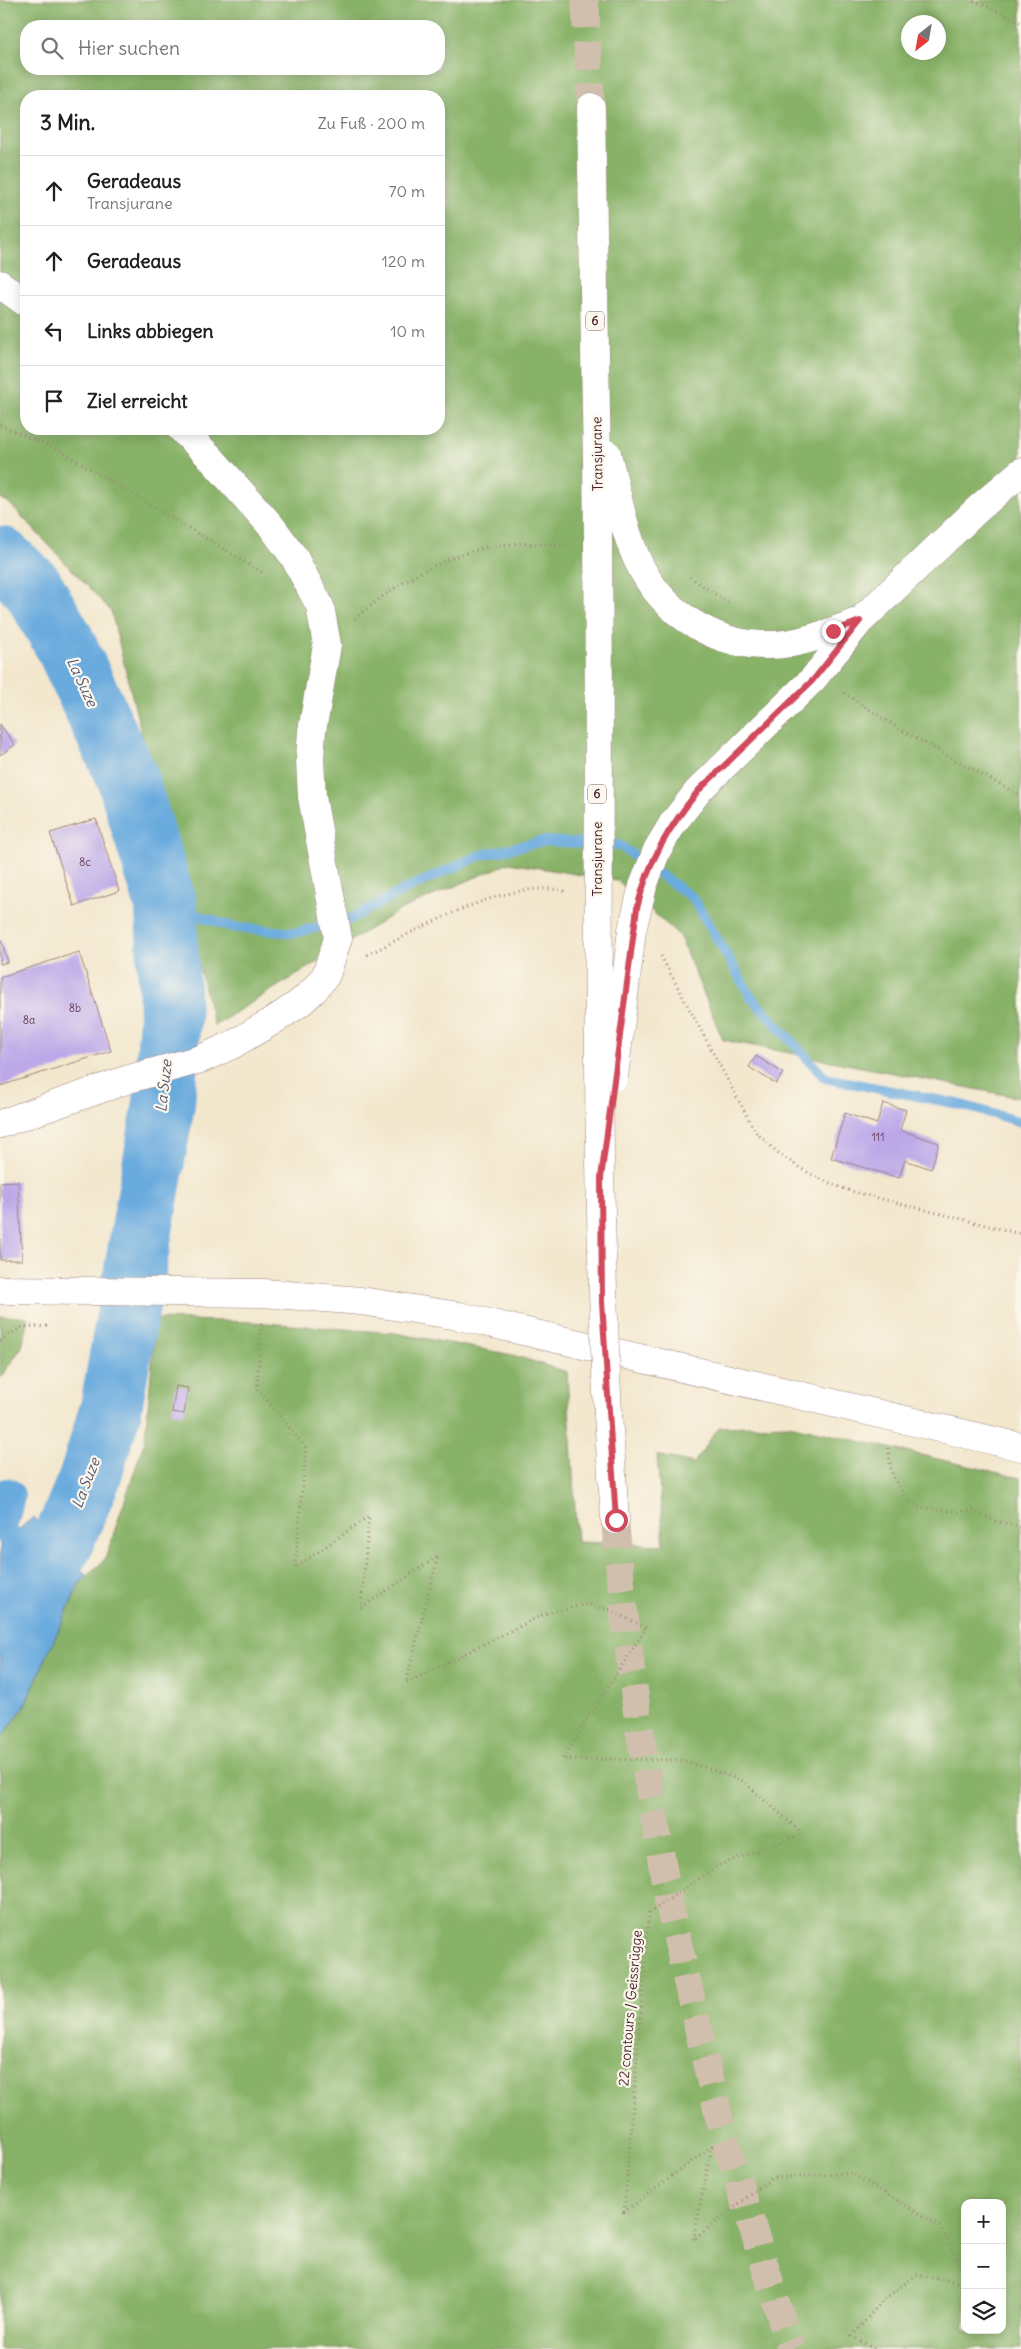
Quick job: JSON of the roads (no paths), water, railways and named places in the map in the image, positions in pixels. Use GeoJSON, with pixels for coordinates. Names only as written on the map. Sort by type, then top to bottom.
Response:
{"type":"FeatureCollection","features":[{"type":"Feature","properties":{"kind":"main road","name":"Transjurane"},"geometry":{"type":"LineString","coordinates":[[591,107],[598,524],[597,883],[602,1302],[614,1508]]}},
{"type":"Feature","properties":{"kind":"main road"},"geometry":{"type":"LineString","coordinates":[[0,284],[20,299]]}},
{"type":"Feature","properties":{"kind":"main road"},"geometry":{"type":"LineString","coordinates":[[596,411],[635,555],[651,584],[680,615],[715,635],[737,641],[762,644],[792,643],[860,621]]}},
{"type":"Feature","properties":{"kind":"main road"},"geometry":{"type":"LineString","coordinates":[[0,1124],[58,1103],[201,1058],[232,1045],[301,1002],[326,975],[338,938],[312,797],[310,759],[312,731],[327,645],[320,606],[294,557],[251,501],[187,435]]}},
{"type":"Feature","properties":{"kind":"main road"},"geometry":{"type":"LineString","coordinates":[[601,1178],[632,930],[643,886],[657,850],[673,823],[699,790],[813,680],[860,621],[979,508],[1021,472]]}},
{"type":"Feature","properties":{"kind":"main road"},"geometry":{"type":"LineString","coordinates":[[0,1290],[256,1294],[360,1301],[459,1316],[1021,1447]]}},
{"type":"Feature","properties":{"kind":"water"},"geometry":{"type":"Polygon","coordinates":[[[0,1501],[16,1503],[13,1525],[18,1530],[34,1517],[87,1576],[79,1584],[24,1707],[0,1740],[0,1501]]]}},
{"type":"Feature","properties":{"kind":"waterway","name":"La Suze"},"geometry":{"type":"LineString","coordinates":[[0,557],[32,586],[64,642],[127,777],[166,905],[170,1017],[164,1103],[111,1408],[90,1477],[61,1546],[0,1624]]}},
{"type":"Feature","properties":{"kind":"waterway"},"geometry":{"type":"LineString","coordinates":[[166,905],[232,927],[294,933],[350,919],[408,888],[481,855],[543,841],[619,845],[693,898],[751,997],[825,1078],[958,1104],[1021,1122]]}},
{"type":"Feature","properties":{"kind":"waterway"},"geometry":{"type":"LineString","coordinates":[[0,1524],[7,1496]]}},
{"type":"Feature","properties":{"kind":"tunnel"},"geometry":{"type":"LineString","coordinates":[[585,0],[591,107]]}},
{"type":"Feature","properties":{"kind":"tunnel"},"geometry":{"type":"LineString","coordinates":[[615,1520],[623,1606],[639,1728],[669,1904],[723,2134],[791,2349]]}}]}
